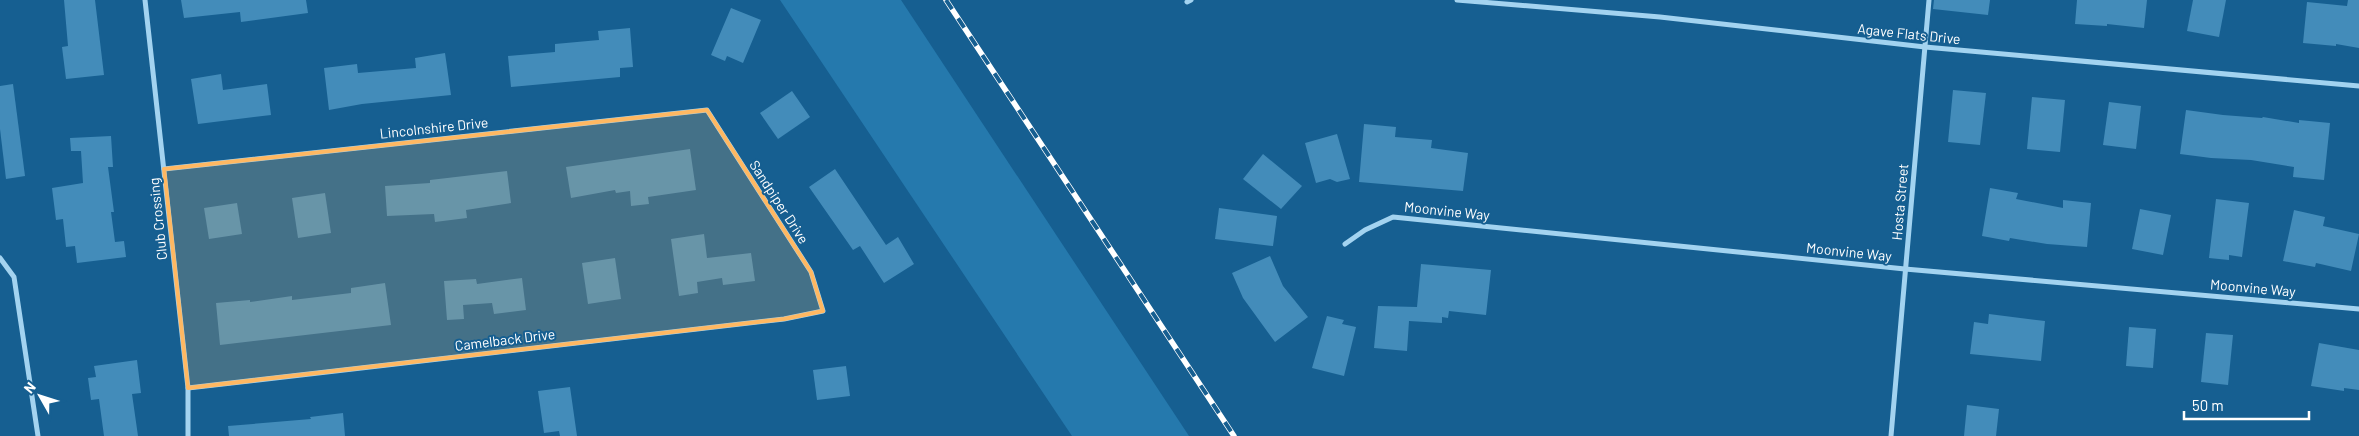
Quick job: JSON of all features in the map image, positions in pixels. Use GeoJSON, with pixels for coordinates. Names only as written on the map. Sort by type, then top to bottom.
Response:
{"type":"FeatureCollection","features":[{"type":"Feature","properties":{"kind":"street","name":"Club Crossing"},"geometry":{"type":"LineString","coordinates":[[145,0],[188,388],[188,436]]}},
{"type":"Feature","properties":{"kind":"street","name":"Agave Flats Drive"},"geometry":{"type":"LineString","coordinates":[[1456,0],[1660,17],[1925,47],[2359,86]]}},
{"type":"Feature","properties":{"kind":"street","name":"Hosta Street"},"geometry":{"type":"LineString","coordinates":[[1891,436],[1929,0]]}},
{"type":"Feature","properties":{"kind":"street","name":"Lincolnshire Drive"},"geometry":{"type":"LineString","coordinates":[[164,169],[707,110]]}},
{"type":"Feature","properties":{"kind":"street","name":"Sandpiper Drive"},"geometry":{"type":"LineString","coordinates":[[707,110],[811,272],[823,311]]}},
{"type":"Feature","properties":{"kind":"street","name":"Moonvine Way"},"geometry":{"type":"LineString","coordinates":[[1345,244],[1365,230],[1393,217],[1905,269],[2359,309]]}},
{"type":"Feature","properties":{"kind":"street"},"geometry":{"type":"LineString","coordinates":[[0,258],[14,277],[38,436]]}},
{"type":"Feature","properties":{"kind":"street","name":"Camelback Drive"},"geometry":{"type":"LineString","coordinates":[[188,388],[774,321],[823,311]]}},
{"type":"Feature","properties":{"kind":"highlighted area"},"geometry":{"type":"Polygon","coordinates":[[[707,110],[811,272],[823,311],[784,319],[188,388],[164,169],[707,110]]]}},
{"type":"Feature","properties":{"kind":"shaded area"},"geometry":{"type":"Polygon","coordinates":[[[780,0],[901,0],[1189,436],[1072,436],[780,0]]]}},
{"type":"Feature","properties":{"kind":"building"},"geometry":{"type":"Polygon","coordinates":[[[64,0],[95,0],[104,75],[66,79],[62,47],[68,46],[64,0]]]}},
{"type":"Feature","properties":{"kind":"building"},"geometry":{"type":"Polygon","coordinates":[[[181,0],[306,0],[308,13],[241,22],[240,12],[184,18],[181,0]]]}},
{"type":"Feature","properties":{"kind":"building"},"geometry":{"type":"Polygon","coordinates":[[[1934,0],[1990,0],[1988,15],[1933,9],[1934,0]]]}},
{"type":"Feature","properties":{"kind":"building"},"geometry":{"type":"Polygon","coordinates":[[[2077,0],[2147,0],[2144,28],[2107,24],[2107,26],[2075,24],[2077,0]]]}},
{"type":"Feature","properties":{"kind":"building"},"geometry":{"type":"Polygon","coordinates":[[[2193,0],[2226,0],[2219,37],[2187,31],[2193,0]]]}},
{"type":"Feature","properties":{"kind":"building"},"geometry":{"type":"Polygon","coordinates":[[[2348,0],[2359,0],[2359,48],[2336,44],[2336,46],[2303,43],[2307,2],[2347,6],[2348,0]]]}},
{"type":"Feature","properties":{"kind":"building"},"geometry":{"type":"Polygon","coordinates":[[[731,8],[761,20],[743,63],[727,56],[725,61],[711,55],[731,8]]]}},
{"type":"Feature","properties":{"kind":"building"},"geometry":{"type":"Polygon","coordinates":[[[630,28],[633,67],[620,68],[620,77],[511,87],[508,56],[555,52],[555,44],[599,40],[598,31],[630,28]]]}},
{"type":"Feature","properties":{"kind":"building"},"geometry":{"type":"Polygon","coordinates":[[[445,53],[451,95],[362,104],[329,110],[324,68],[357,64],[358,73],[416,68],[415,58],[445,53]]]}},
{"type":"Feature","properties":{"kind":"building"},"geometry":{"type":"Polygon","coordinates":[[[221,74],[223,90],[267,84],[271,115],[198,124],[191,79],[221,74]]]}},
{"type":"Feature","properties":{"kind":"building"},"geometry":{"type":"Polygon","coordinates":[[[13,84],[25,176],[6,179],[0,129],[0,86],[13,84]]]}},
{"type":"Feature","properties":{"kind":"building"},"geometry":{"type":"Polygon","coordinates":[[[1953,90],[1986,93],[1980,145],[1948,142],[1953,90]]]}},
{"type":"Feature","properties":{"kind":"building"},"geometry":{"type":"Polygon","coordinates":[[[792,91],[810,117],[778,139],[760,113],[792,91]]]}},
{"type":"Feature","properties":{"kind":"building"},"geometry":{"type":"Polygon","coordinates":[[[2032,97],[2065,100],[2060,152],[2027,149],[2032,97]]]}},
{"type":"Feature","properties":{"kind":"building"},"geometry":{"type":"Polygon","coordinates":[[[2109,102],[2141,106],[2136,149],[2103,145],[2109,102]]]}},
{"type":"Feature","properties":{"kind":"building"},"geometry":{"type":"Polygon","coordinates":[[[2186,110],[2223,115],[2263,117],[2299,123],[2299,120],[2330,123],[2324,180],[2293,177],[2294,167],[2251,160],[2180,154],[2186,110]]]}},
{"type":"Feature","properties":{"kind":"building"},"geometry":{"type":"Polygon","coordinates":[[[1364,124],[1396,127],[1395,137],[1432,140],[1431,148],[1468,153],[1463,191],[1359,182],[1364,124]]]}},
{"type":"Feature","properties":{"kind":"building"},"geometry":{"type":"Polygon","coordinates":[[[1337,134],[1350,179],[1337,182],[1330,179],[1316,183],[1305,143],[1337,134]]]}},
{"type":"Feature","properties":{"kind":"building"},"geometry":{"type":"Polygon","coordinates":[[[111,136],[113,167],[108,167],[114,212],[111,212],[115,242],[124,241],[126,257],[77,263],[75,246],[66,247],[63,219],[56,220],[52,188],[83,183],[81,151],[71,151],[70,138],[111,136]]]}},
{"type":"Feature","properties":{"kind":"building"},"geometry":{"type":"Polygon","coordinates":[[[690,149],[696,190],[648,197],[649,204],[631,206],[630,191],[616,193],[615,190],[571,198],[566,167],[690,149]]]}},
{"type":"Feature","properties":{"kind":"building"},"geometry":{"type":"Polygon","coordinates":[[[1263,154],[1302,186],[1281,209],[1243,179],[1263,154]]]}},
{"type":"Feature","properties":{"kind":"building"},"geometry":{"type":"Polygon","coordinates":[[[835,169],[886,245],[898,237],[914,264],[884,283],[860,246],[853,250],[809,187],[835,169]]]}},
{"type":"Feature","properties":{"kind":"building"},"geometry":{"type":"Polygon","coordinates":[[[507,171],[511,203],[466,210],[467,218],[435,222],[434,214],[387,216],[385,186],[430,183],[430,180],[507,171]]]}},
{"type":"Feature","properties":{"kind":"building"},"geometry":{"type":"Polygon","coordinates":[[[1990,188],[2018,193],[2016,199],[2063,208],[2063,200],[2091,203],[2087,247],[2047,244],[2010,238],[2009,241],[1982,236],[1990,188]]]}},
{"type":"Feature","properties":{"kind":"building"},"geometry":{"type":"Polygon","coordinates":[[[325,193],[331,233],[298,238],[292,198],[325,193]]]}},
{"type":"Feature","properties":{"kind":"building"},"geometry":{"type":"Polygon","coordinates":[[[2216,199],[2249,203],[2242,257],[2229,255],[2229,260],[2209,258],[2216,199]]]}},
{"type":"Feature","properties":{"kind":"building"},"geometry":{"type":"Polygon","coordinates":[[[237,203],[242,234],[209,239],[204,208],[237,203]]]}},
{"type":"Feature","properties":{"kind":"building"},"geometry":{"type":"Polygon","coordinates":[[[1219,208],[1277,216],[1273,246],[1215,239],[1219,208]]]}},
{"type":"Feature","properties":{"kind":"building"},"geometry":{"type":"Polygon","coordinates":[[[2140,209],[2171,215],[2163,255],[2132,249],[2140,209]]]}},
{"type":"Feature","properties":{"kind":"building"},"geometry":{"type":"Polygon","coordinates":[[[2294,210],[2325,217],[2323,226],[2359,234],[2351,271],[2316,263],[2315,267],[2283,261],[2294,210]]]}},
{"type":"Feature","properties":{"kind":"building"},"geometry":{"type":"Polygon","coordinates":[[[704,234],[707,258],[751,253],[755,281],[723,285],[722,278],[697,282],[698,293],[679,296],[671,239],[704,234]]]}},
{"type":"Feature","properties":{"kind":"building"},"geometry":{"type":"Polygon","coordinates":[[[1270,256],[1283,286],[1308,317],[1275,342],[1243,298],[1232,273],[1270,256]]]}},
{"type":"Feature","properties":{"kind":"building"},"geometry":{"type":"Polygon","coordinates":[[[615,258],[621,299],[588,304],[582,263],[615,258]]]}},
{"type":"Feature","properties":{"kind":"building"},"geometry":{"type":"Polygon","coordinates":[[[1421,264],[1491,270],[1486,315],[1449,311],[1448,318],[1442,317],[1442,323],[1409,321],[1407,351],[1374,348],[1378,306],[1417,307],[1421,264]]]}},
{"type":"Feature","properties":{"kind":"building"},"geometry":{"type":"Polygon","coordinates":[[[522,278],[526,310],[494,314],[492,303],[463,305],[464,319],[447,320],[444,281],[476,279],[477,284],[522,278]]]}},
{"type":"Feature","properties":{"kind":"building"},"geometry":{"type":"Polygon","coordinates":[[[385,283],[391,325],[220,345],[216,303],[250,300],[250,302],[292,296],[292,300],[351,293],[351,288],[385,283]]]}},
{"type":"Feature","properties":{"kind":"building"},"geometry":{"type":"Polygon","coordinates":[[[1989,314],[2045,321],[2041,361],[1970,354],[1974,322],[1988,324],[1989,314]]]}},
{"type":"Feature","properties":{"kind":"building"},"geometry":{"type":"Polygon","coordinates":[[[1327,316],[1344,320],[1342,324],[1356,327],[1344,376],[1312,368],[1327,316]]]}},
{"type":"Feature","properties":{"kind":"building"},"geometry":{"type":"Polygon","coordinates":[[[2129,327],[2156,329],[2153,368],[2126,366],[2129,327]]]}},
{"type":"Feature","properties":{"kind":"building"},"geometry":{"type":"Polygon","coordinates":[[[2206,333],[2233,335],[2228,385],[2201,382],[2206,333]]]}},
{"type":"Feature","properties":{"kind":"building"},"geometry":{"type":"Polygon","coordinates":[[[2319,343],[2359,350],[2359,390],[2344,388],[2344,391],[2311,386],[2319,343]]]}},
{"type":"Feature","properties":{"kind":"building"},"geometry":{"type":"Polygon","coordinates":[[[137,360],[141,393],[132,394],[138,436],[104,436],[99,399],[91,400],[88,378],[96,377],[94,366],[137,360]]]}},
{"type":"Feature","properties":{"kind":"building"},"geometry":{"type":"Polygon","coordinates":[[[846,366],[850,396],[817,400],[813,370],[846,366]]]}},
{"type":"Feature","properties":{"kind":"building"},"geometry":{"type":"Polygon","coordinates":[[[570,387],[577,436],[560,436],[559,431],[544,433],[538,391],[570,387]]]}},
{"type":"Feature","properties":{"kind":"building"},"geometry":{"type":"Polygon","coordinates":[[[1967,405],[1999,409],[1996,436],[1964,436],[1967,405]]]}},
{"type":"Feature","properties":{"kind":"building"},"geometry":{"type":"Polygon","coordinates":[[[343,413],[345,436],[229,436],[228,426],[311,419],[310,417],[343,413]]]}},
{"type":"Feature","properties":{"kind":"railway"},"geometry":{"type":"LineString","coordinates":[[946,0],[1234,436]]}}]}
